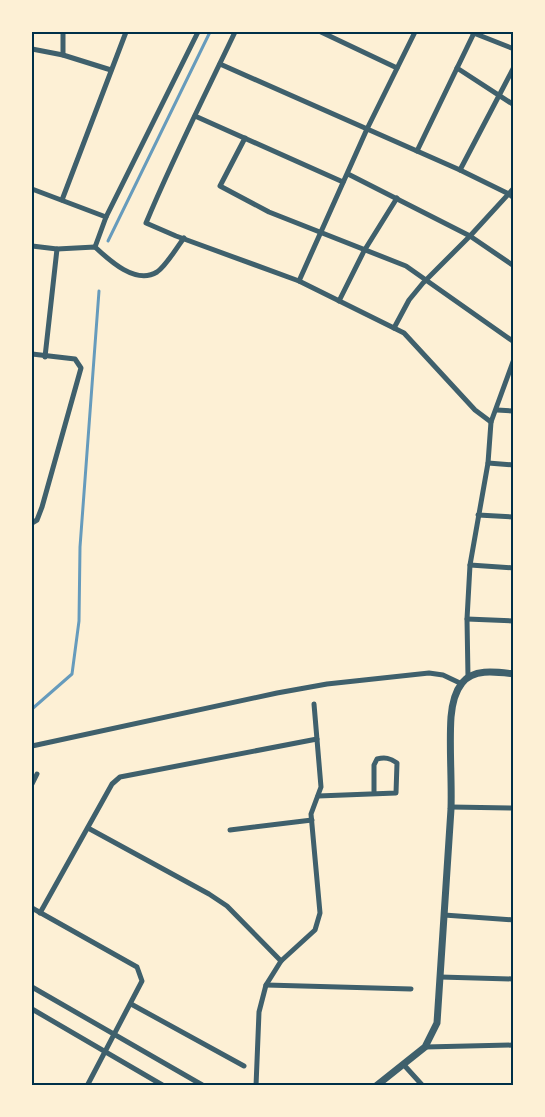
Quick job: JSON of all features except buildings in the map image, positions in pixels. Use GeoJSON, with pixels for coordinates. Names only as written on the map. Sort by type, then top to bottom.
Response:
{"type":"FeatureCollection","features":[{"type":"Feature","properties":{"kind":"street"},"geometry":{"type":"LineString","coordinates":[[63,32],[63,55]]}},
{"type":"Feature","properties":{"kind":"street"},"geometry":{"type":"LineString","coordinates":[[62,200],[126,32]]}},
{"type":"Feature","properties":{"kind":"street"},"geometry":{"type":"LineString","coordinates":[[95,247],[106,218],[198,32]]}},
{"type":"Feature","properties":{"kind":"street"},"geometry":{"type":"LineString","coordinates":[[235,32],[171,163],[146,223],[299,281],[404,333],[475,410],[491,422]]}},
{"type":"Feature","properties":{"kind":"street"},"geometry":{"type":"LineString","coordinates":[[321,32],[397,68]]}},
{"type":"Feature","properties":{"kind":"street"},"geometry":{"type":"LineString","coordinates":[[299,281],[367,129],[415,32]]}},
{"type":"Feature","properties":{"kind":"street"},"geometry":{"type":"LineString","coordinates":[[417,151],[472,32],[513,49]]}},
{"type":"Feature","properties":{"kind":"street"},"geometry":{"type":"LineString","coordinates":[[32,50],[63,55],[111,70]]}},
{"type":"Feature","properties":{"kind":"street"},"geometry":{"type":"LineString","coordinates":[[220,64],[460,170],[511,196]]}},
{"type":"Feature","properties":{"kind":"street"},"geometry":{"type":"LineString","coordinates":[[460,170],[513,67]]}},
{"type":"Feature","properties":{"kind":"street"},"geometry":{"type":"LineString","coordinates":[[457,68],[513,105]]}},
{"type":"Feature","properties":{"kind":"street"},"geometry":{"type":"LineString","coordinates":[[195,116],[343,182]]}},
{"type":"Feature","properties":{"kind":"street"},"geometry":{"type":"LineString","coordinates":[[244,138],[220,186],[269,212],[406,266],[513,342]]}},
{"type":"Feature","properties":{"kind":"street"},"geometry":{"type":"LineString","coordinates":[[348,174],[470,236],[513,266]]}},
{"type":"Feature","properties":{"kind":"street"},"geometry":{"type":"LineString","coordinates":[[394,328],[409,300],[426,279],[511,196],[513,188]]}},
{"type":"Feature","properties":{"kind":"street"},"geometry":{"type":"LineString","coordinates":[[32,189],[106,218]]}},
{"type":"Feature","properties":{"kind":"street"},"geometry":{"type":"LineString","coordinates":[[339,301],[364,251],[397,198]]}},
{"type":"Feature","properties":{"kind":"street"},"geometry":{"type":"LineString","coordinates":[[32,246],[57,249],[95,247],[122,268],[145,276],[158,271],[184,238]]}},
{"type":"Feature","properties":{"kind":"street"},"geometry":{"type":"LineString","coordinates":[[45,357],[57,249]]}},
{"type":"Feature","properties":{"kind":"street"},"geometry":{"type":"LineString","coordinates":[[32,354],[75,359],[81,368],[42,507],[37,520],[32,523]]}},
{"type":"Feature","properties":{"kind":"street"},"geometry":{"type":"LineString","coordinates":[[468,677],[467,619],[470,565],[488,463],[491,422],[513,359]]}},
{"type":"Feature","properties":{"kind":"street"},"geometry":{"type":"LineString","coordinates":[[497,410],[513,411]]}},
{"type":"Feature","properties":{"kind":"street"},"geometry":{"type":"LineString","coordinates":[[488,463],[513,465]]}},
{"type":"Feature","properties":{"kind":"street"},"geometry":{"type":"LineString","coordinates":[[478,515],[513,517]]}},
{"type":"Feature","properties":{"kind":"street"},"geometry":{"type":"LineString","coordinates":[[470,565],[513,568]]}},
{"type":"Feature","properties":{"kind":"street"},"geometry":{"type":"LineString","coordinates":[[467,619],[513,621]]}},
{"type":"Feature","properties":{"kind":"street"},"geometry":{"type":"LineString","coordinates":[[376,1086],[425,1047],[436,1023],[451,807],[451,716],[454,696],[468,677],[483,672],[513,674]]}},
{"type":"Feature","properties":{"kind":"street"},"geometry":{"type":"LineString","coordinates":[[32,746],[212,706],[327,684],[429,673],[443,675],[462,684]]}},
{"type":"Feature","properties":{"kind":"street"},"geometry":{"type":"LineString","coordinates":[[256,1086],[260,1012],[266,985],[281,961],[315,930],[320,914],[311,814],[321,787],[314,704]]}},
{"type":"Feature","properties":{"kind":"street"},"geometry":{"type":"LineString","coordinates":[[40,913],[112,784],[120,777],[317,739]]}},
{"type":"Feature","properties":{"kind":"street"},"geometry":{"type":"LineString","coordinates":[[318,796],[374,794],[396,793],[397,763],[385,757],[377,759],[374,765],[374,794]]}},
{"type":"Feature","properties":{"kind":"street"},"geometry":{"type":"LineString","coordinates":[[32,784],[37,774]]}},
{"type":"Feature","properties":{"kind":"street"},"geometry":{"type":"LineString","coordinates":[[451,807],[513,808]]}},
{"type":"Feature","properties":{"kind":"street"},"geometry":{"type":"LineString","coordinates":[[230,830],[312,820]]}},
{"type":"Feature","properties":{"kind":"street"},"geometry":{"type":"LineString","coordinates":[[88,828],[227,906],[281,961]]}},
{"type":"Feature","properties":{"kind":"street"},"geometry":{"type":"LineString","coordinates":[[32,908],[137,967],[142,981],[87,1086]]}},
{"type":"Feature","properties":{"kind":"street"},"geometry":{"type":"LineString","coordinates":[[444,915],[513,920]]}},
{"type":"Feature","properties":{"kind":"street"},"geometry":{"type":"LineString","coordinates":[[440,977],[513,979]]}},
{"type":"Feature","properties":{"kind":"street"},"geometry":{"type":"LineString","coordinates":[[266,985],[411,989]]}},
{"type":"Feature","properties":{"kind":"street"},"geometry":{"type":"LineString","coordinates":[[32,987],[204,1086]]}},
{"type":"Feature","properties":{"kind":"street"},"geometry":{"type":"LineString","coordinates":[[131,1005],[244,1066]]}},
{"type":"Feature","properties":{"kind":"street"},"geometry":{"type":"LineString","coordinates":[[32,1010],[164,1086]]}},
{"type":"Feature","properties":{"kind":"street"},"geometry":{"type":"LineString","coordinates":[[425,1047],[513,1045]]}},
{"type":"Feature","properties":{"kind":"street"},"geometry":{"type":"LineString","coordinates":[[404,1065],[423,1086]]}},
{"type":"Feature","properties":{"kind":"waterway"},"geometry":{"type":"LineString","coordinates":[[108,241],[210,32]]}},
{"type":"Feature","properties":{"kind":"waterway"},"geometry":{"type":"LineString","coordinates":[[32,709],[72,674],[79,621],[80,547],[99,291]]}}]}
